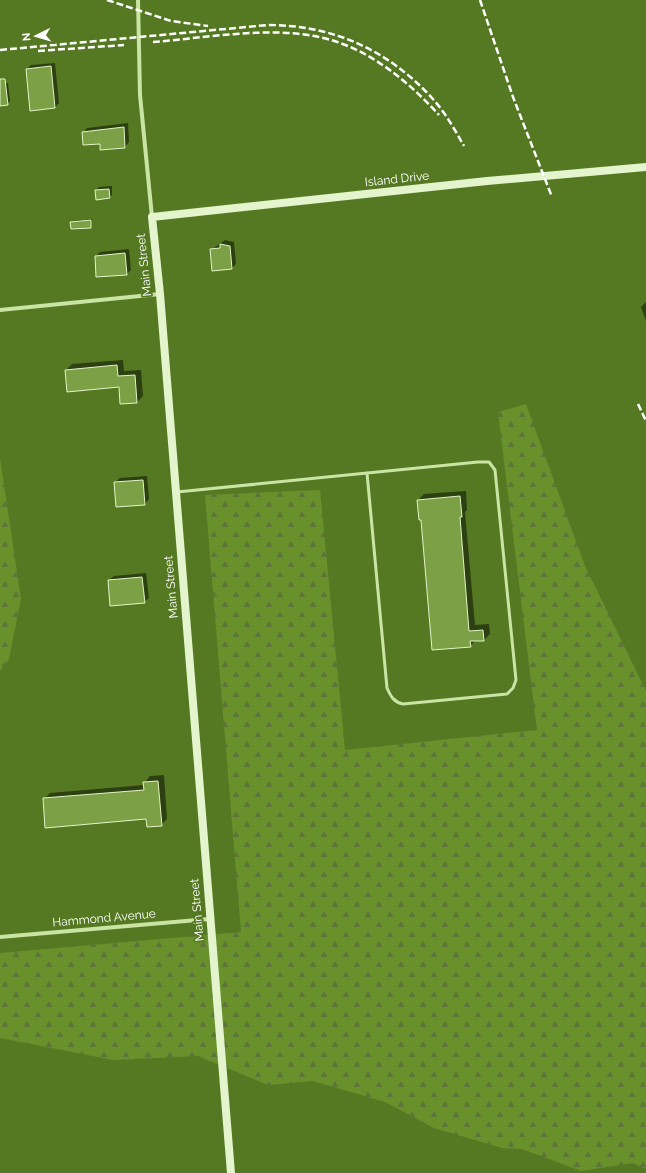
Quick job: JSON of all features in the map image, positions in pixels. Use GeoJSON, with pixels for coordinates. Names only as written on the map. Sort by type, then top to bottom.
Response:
{"type":"FeatureCollection","features":[{"type":"Feature","properties":{"kind":"street","name":"Main Street"},"geometry":{"type":"LineString","coordinates":[[138,0],[140,96],[160,294],[209,919],[231,1173]]}},
{"type":"Feature","properties":{"kind":"street","name":"Island Drive"},"geometry":{"type":"LineString","coordinates":[[152,216],[487,181],[646,167]]}},
{"type":"Feature","properties":{"kind":"street"},"geometry":{"type":"LineString","coordinates":[[0,310],[160,294]]}},
{"type":"Feature","properties":{"kind":"street","name":"Hammond Avenue"},"geometry":{"type":"LineString","coordinates":[[0,938],[209,919]]}},
{"type":"Feature","properties":{"kind":"lane"},"geometry":{"type":"LineString","coordinates":[[175,492],[478,462],[489,462],[495,470],[516,680],[513,688],[507,694],[404,704],[396,702],[390,696],[387,688],[367,473]]}},
{"type":"Feature","properties":{"kind":"green space"},"geometry":{"type":"Polygon","coordinates":[[[526,404],[585,566],[646,691],[646,1169],[633,1163],[581,1171],[522,1149],[502,1148],[434,1128],[385,1102],[313,1081],[268,1085],[198,1056],[113,1060],[0,1038],[0,953],[241,932],[205,495],[320,490],[345,750],[537,730],[498,412],[526,404]]]}},
{"type":"Feature","properties":{"kind":"green space"},"geometry":{"type":"Polygon","coordinates":[[[0,458],[21,599],[9,659],[0,671],[0,458]]]}},
{"type":"Feature","properties":{"kind":"building"},"geometry":{"type":"Polygon","coordinates":[[[51,66],[55,108],[30,111],[26,69],[51,66]]]}},
{"type":"Feature","properties":{"kind":"building"},"geometry":{"type":"Polygon","coordinates":[[[0,79],[5,79],[8,105],[0,106],[0,79]]]}},
{"type":"Feature","properties":{"kind":"building"},"geometry":{"type":"Polygon","coordinates":[[[124,127],[125,148],[100,150],[100,144],[83,145],[82,132],[124,127]]]}},
{"type":"Feature","properties":{"kind":"building"},"geometry":{"type":"Polygon","coordinates":[[[109,189],[110,198],[96,200],[95,190],[109,189]]]}},
{"type":"Feature","properties":{"kind":"building"},"geometry":{"type":"Polygon","coordinates":[[[91,220],[91,228],[71,229],[70,222],[91,220]]]}},
{"type":"Feature","properties":{"kind":"building"},"geometry":{"type":"Polygon","coordinates":[[[220,244],[230,246],[232,269],[212,271],[210,249],[220,248],[220,244]]]}},
{"type":"Feature","properties":{"kind":"building"},"geometry":{"type":"Polygon","coordinates":[[[125,253],[127,275],[96,277],[95,256],[125,253]]]}},
{"type":"Feature","properties":{"kind":"building"},"geometry":{"type":"Polygon","coordinates":[[[117,365],[118,376],[135,375],[137,403],[120,404],[119,387],[67,392],[65,370],[117,365]]]}},
{"type":"Feature","properties":{"kind":"building"},"geometry":{"type":"Polygon","coordinates":[[[143,480],[145,505],[116,507],[114,482],[143,480]]]}},
{"type":"Feature","properties":{"kind":"building"},"geometry":{"type":"Polygon","coordinates":[[[460,496],[462,517],[460,517],[469,631],[483,630],[484,641],[470,641],[471,647],[432,650],[421,520],[419,520],[417,500],[460,496]]]}},
{"type":"Feature","properties":{"kind":"building"},"geometry":{"type":"Polygon","coordinates":[[[142,577],[145,603],[110,606],[108,580],[142,577]]]}},
{"type":"Feature","properties":{"kind":"building"},"geometry":{"type":"Polygon","coordinates":[[[158,781],[162,826],[147,827],[146,819],[45,828],[43,798],[144,790],[143,782],[158,781]]]}},
{"type":"Feature","properties":{"kind":"railway"},"geometry":{"type":"LineString","coordinates":[[107,0],[171,21],[208,26]]}},
{"type":"Feature","properties":{"kind":"railway"},"geometry":{"type":"LineString","coordinates":[[480,0],[513,97],[552,197]]}},
{"type":"Feature","properties":{"kind":"railway"},"geometry":{"type":"LineString","coordinates":[[0,50],[268,25],[292,26],[315,30],[337,35],[358,44],[397,66],[415,81],[437,103],[450,121],[464,146]]}},
{"type":"Feature","properties":{"kind":"railway"},"geometry":{"type":"LineString","coordinates":[[153,42],[258,33],[299,34],[319,37],[354,48],[370,57],[414,89],[439,115]]}},
{"type":"Feature","properties":{"kind":"railway"},"geometry":{"type":"LineString","coordinates":[[38,51],[124,45]]}},
{"type":"Feature","properties":{"kind":"railway"},"geometry":{"type":"LineString","coordinates":[[638,404],[646,421]]}}]}
